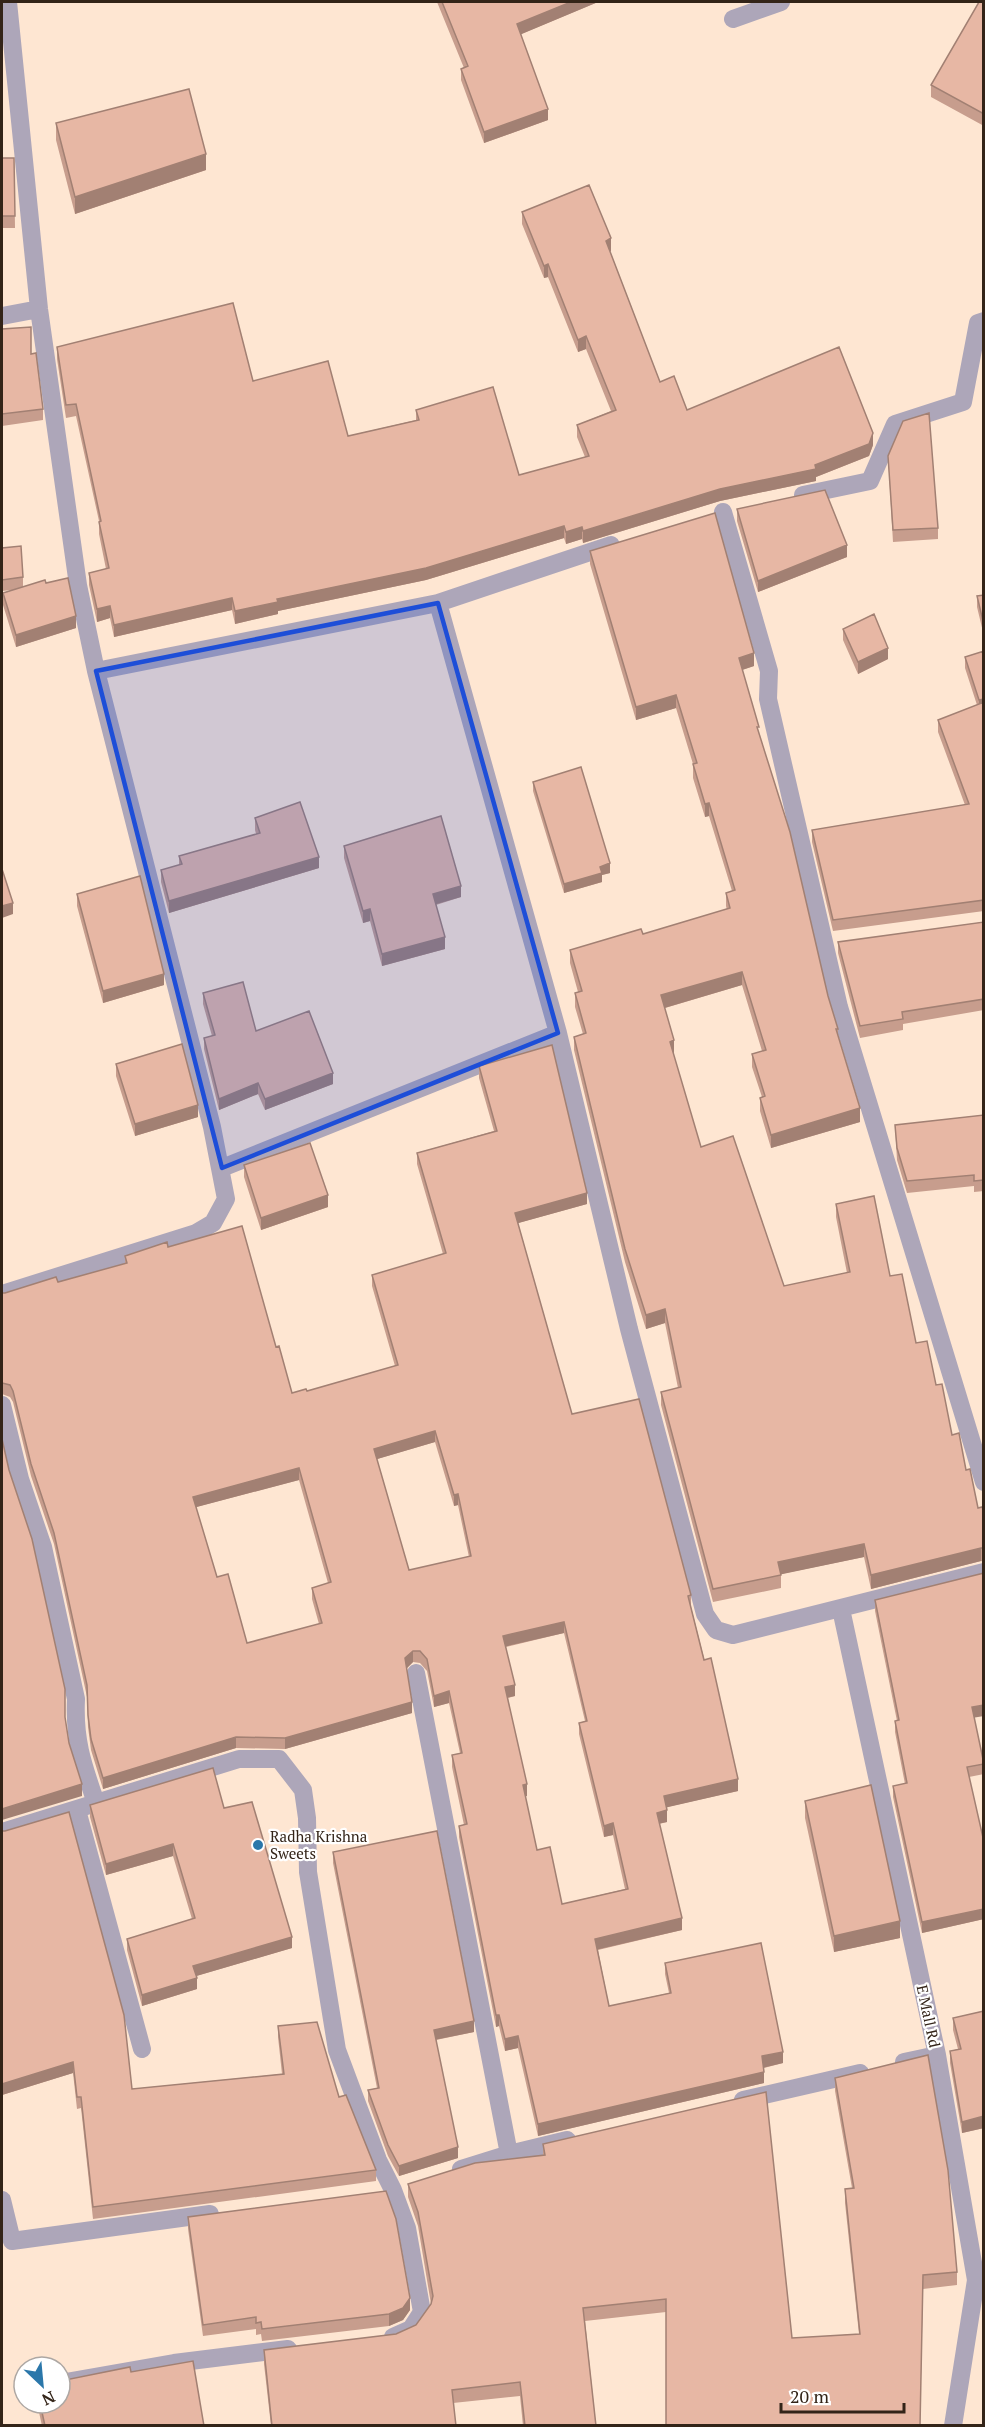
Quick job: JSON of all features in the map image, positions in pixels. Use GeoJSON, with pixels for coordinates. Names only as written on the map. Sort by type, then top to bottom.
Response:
{"type":"FeatureCollection","features":[{"type":"Feature","properties":{"kind":"street"},"geometry":{"type":"LineString","coordinates":[[2,1294],[196,1233],[213,1223],[226,1199],[222,1168],[96,671],[78,585],[39,309],[8,2]]}},
{"type":"Feature","properties":{"kind":"street"},"geometry":{"type":"LineString","coordinates":[[733,19],[781,2]]}},
{"type":"Feature","properties":{"kind":"street"},"geometry":{"type":"LineString","coordinates":[[2,316],[39,309]]}},
{"type":"Feature","properties":{"kind":"street"},"geometry":{"type":"LineString","coordinates":[[782,500],[870,481],[895,424],[963,402],[978,323],[984,321]]}},
{"type":"Feature","properties":{"kind":"street"},"geometry":{"type":"LineString","coordinates":[[702,518],[742,508]]}},
{"type":"Feature","properties":{"kind":"street"},"geometry":{"type":"LineString","coordinates":[[723,512],[769,671],[768,699],[839,1007],[984,1482]]}},
{"type":"Feature","properties":{"kind":"street"},"geometry":{"type":"LineString","coordinates":[[96,671],[438,603],[628,540]]}},
{"type":"Feature","properties":{"kind":"street"},"geometry":{"type":"LineString","coordinates":[[438,603],[558,1033],[629,1329],[705,1614],[716,1630],[733,1635],[984,1572]]}},
{"type":"Feature","properties":{"kind":"street"},"geometry":{"type":"LineString","coordinates":[[824,944],[847,941]]}},
{"type":"Feature","properties":{"kind":"street"},"geometry":{"type":"LineString","coordinates":[[222,1168],[558,1033]]}},
{"type":"Feature","properties":{"kind":"street"},"geometry":{"type":"LineString","coordinates":[[2,1405],[20,1479],[44,1547],[76,1699],[77,1745],[96,1803]]}},
{"type":"Feature","properties":{"kind":"street","name":"E Mall Rd"},"geometry":{"type":"LineString","coordinates":[[841,1609],[937,2055],[980,2279],[953,2426]]}},
{"type":"Feature","properties":{"kind":"street"},"geometry":{"type":"LineString","coordinates":[[416,1673],[509,2154]]}},
{"type":"Feature","properties":{"kind":"street"},"geometry":{"type":"LineString","coordinates":[[2,1832],[239,1760],[279,1759],[303,1790],[307,1818],[308,1872],[337,2050],[378,2160],[393,2190],[407,2228],[422,2312],[411,2328],[392,2337],[380,2339]]}},
{"type":"Feature","properties":{"kind":"street"},"geometry":{"type":"LineString","coordinates":[[77,1809],[142,2049]]}},
{"type":"Feature","properties":{"kind":"street"},"geometry":{"type":"LineString","coordinates":[[729,2103],[937,2055]]}},
{"type":"Feature","properties":{"kind":"street"},"geometry":{"type":"LineString","coordinates":[[446,2174],[509,2154],[590,2135]]}},
{"type":"Feature","properties":{"kind":"street"},"geometry":{"type":"LineString","coordinates":[[370,2193],[393,2190],[414,2183]]}},
{"type":"Feature","properties":{"kind":"street"},"geometry":{"type":"LineString","coordinates":[[2,2200],[12,2241],[232,2211]]}},
{"type":"Feature","properties":{"kind":"street"},"geometry":{"type":"LineString","coordinates":[[72,2381],[174,2363],[300,2348]]}},
{"type":"Feature","properties":{"kind":"highlighted area"},"geometry":{"type":"Polygon","coordinates":[[[438,603],[558,1033],[222,1168],[96,671],[438,603]]]}},
{"type":"Feature","properties":{"kind":"building"},"geometry":{"type":"Polygon","coordinates":[[[442,2],[571,2],[517,24],[548,109],[484,132],[461,69],[468,66],[442,2]]]}},
{"type":"Feature","properties":{"kind":"building"},"geometry":{"type":"Polygon","coordinates":[[[979,2],[984,2],[984,114],[931,85],[979,2]]]}},
{"type":"Feature","properties":{"kind":"building"},"geometry":{"type":"Polygon","coordinates":[[[189,89],[206,154],[75,197],[56,123],[189,89]]]}},
{"type":"Feature","properties":{"kind":"building"},"geometry":{"type":"Polygon","coordinates":[[[2,158],[14,158],[15,216],[2,216],[2,158]]]}},
{"type":"Feature","properties":{"kind":"building"},"geometry":{"type":"Polygon","coordinates":[[[589,185],[611,238],[606,241],[660,382],[674,376],[687,410],[839,347],[873,433],[869,444],[815,465],[816,469],[720,489],[583,531],[582,527],[566,532],[564,526],[426,568],[277,599],[278,602],[235,611],[232,598],[114,625],[110,606],[97,609],[89,573],[109,568],[76,404],[66,405],[57,347],[233,303],[253,381],[328,361],[348,436],[419,420],[416,410],[493,387],[519,475],[589,456],[577,425],[616,410],[586,336],[578,340],[548,264],[544,266],[522,212],[589,185]]]}},
{"type":"Feature","properties":{"kind":"building"},"geometry":{"type":"Polygon","coordinates":[[[31,327],[31,354],[36,353],[43,409],[2,414],[2,329],[31,327]]]}},
{"type":"Feature","properties":{"kind":"building"},"geometry":{"type":"Polygon","coordinates":[[[929,413],[938,528],[893,530],[888,456],[903,421],[929,413]]]}},
{"type":"Feature","properties":{"kind":"building"},"geometry":{"type":"Polygon","coordinates":[[[825,490],[847,545],[758,581],[737,509],[825,490]]]}},
{"type":"Feature","properties":{"kind":"building"},"geometry":{"type":"Polygon","coordinates":[[[715,513],[754,653],[739,658],[759,727],[757,727],[790,832],[828,996],[838,1029],[836,1029],[860,1108],[771,1135],[760,1098],[765,1096],[752,1054],[766,1050],[742,972],[661,995],[674,1040],[670,1042],[701,1147],[733,1136],[784,1286],[850,1272],[836,1204],[874,1196],[890,1276],[902,1274],[916,1343],[927,1341],[936,1385],[942,1384],[952,1435],[959,1433],[966,1470],[970,1469],[978,1508],[982,1507],[984,1512],[984,1548],[871,1575],[864,1544],[778,1562],[781,1575],[713,1589],[661,1392],[681,1387],[665,1309],[646,1315],[625,1249],[574,1037],[586,1033],[575,993],[582,991],[570,950],[641,929],[643,934],[730,908],[726,893],[735,890],[709,803],[705,804],[693,764],[697,763],[676,695],[636,707],[590,551],[715,513]]]}},
{"type":"Feature","properties":{"kind":"building"},"geometry":{"type":"Polygon","coordinates":[[[21,546],[23,577],[2,580],[2,548],[21,546]]]}},
{"type":"Feature","properties":{"kind":"building"},"geometry":{"type":"Polygon","coordinates":[[[68,578],[76,616],[16,635],[3,593],[45,580],[46,583],[68,578]]]}},
{"type":"Feature","properties":{"kind":"building"},"geometry":{"type":"Polygon","coordinates":[[[984,595],[984,625],[977,596],[984,595]]]}},
{"type":"Feature","properties":{"kind":"building"},"geometry":{"type":"Polygon","coordinates":[[[874,614],[888,648],[858,662],[843,629],[874,614]]]}},
{"type":"Feature","properties":{"kind":"building"},"geometry":{"type":"Polygon","coordinates":[[[984,651],[984,699],[979,700],[965,657],[984,651]]]}},
{"type":"Feature","properties":{"kind":"building"},"geometry":{"type":"Polygon","coordinates":[[[984,702],[984,900],[833,920],[812,830],[969,804],[938,720],[984,702]]]}},
{"type":"Feature","properties":{"kind":"building"},"geometry":{"type":"Polygon","coordinates":[[[581,767],[610,863],[600,867],[602,873],[564,884],[533,782],[581,767]]]}},
{"type":"Feature","properties":{"kind":"building"},"geometry":{"type":"Polygon","coordinates":[[[300,802],[319,857],[169,901],[161,870],[182,864],[179,856],[260,833],[255,818],[300,802]]]}},
{"type":"Feature","properties":{"kind":"building"},"geometry":{"type":"Polygon","coordinates":[[[441,816],[461,886],[433,894],[445,937],[382,954],[370,909],[363,911],[344,846],[441,816]]]}},
{"type":"Feature","properties":{"kind":"building"},"geometry":{"type":"Polygon","coordinates":[[[2,869],[13,903],[2,906],[2,869]]]}},
{"type":"Feature","properties":{"kind":"building"},"geometry":{"type":"Polygon","coordinates":[[[140,876],[164,974],[103,991],[77,894],[140,876]]]}},
{"type":"Feature","properties":{"kind":"building"},"geometry":{"type":"Polygon","coordinates":[[[984,922],[984,999],[902,1012],[903,1019],[860,1026],[838,942],[984,922]]]}},
{"type":"Feature","properties":{"kind":"building"},"geometry":{"type":"Polygon","coordinates":[[[243,982],[256,1031],[309,1011],[333,1073],[265,1099],[258,1083],[219,1099],[204,1038],[215,1035],[203,993],[243,982]]]}},
{"type":"Feature","properties":{"kind":"building"},"geometry":{"type":"Polygon","coordinates":[[[182,1044],[198,1105],[135,1124],[116,1064],[182,1044]]]}},
{"type":"Feature","properties":{"kind":"building"},"geometry":{"type":"Polygon","coordinates":[[[552,1045],[587,1193],[515,1213],[572,1414],[639,1399],[691,1595],[688,1596],[704,1660],[711,1658],[738,1779],[664,1796],[667,1810],[657,1813],[682,1918],[595,1939],[609,2006],[671,1993],[665,1963],[761,1943],[783,2052],[762,2056],[764,2072],[538,2124],[518,2036],[505,2039],[499,2015],[496,2015],[459,1826],[467,1824],[452,1755],[462,1753],[449,1691],[434,1696],[427,1659],[420,1651],[413,1651],[405,1658],[412,1702],[285,1738],[236,1737],[103,1778],[91,1739],[87,1685],[54,1533],[31,1464],[13,1391],[10,1385],[2,1383],[2,1293],[56,1277],[58,1282],[127,1263],[125,1256],[167,1242],[168,1247],[242,1226],[276,1347],[279,1346],[292,1393],[306,1389],[307,1391],[398,1365],[372,1275],[446,1253],[417,1153],[497,1131],[479,1066],[552,1045]],[[435,1431],[374,1449],[409,1570],[471,1556],[458,1494],[454,1495],[435,1431]],[[299,1468],[193,1497],[217,1577],[228,1574],[247,1643],[322,1623],[312,1588],[331,1582],[299,1468]],[[564,1622],[503,1636],[515,1685],[505,1687],[527,1784],[523,1785],[537,1850],[550,1847],[562,1904],[628,1889],[613,1823],[604,1826],[579,1723],[587,1721],[564,1622]]]}},
{"type":"Feature","properties":{"kind":"building"},"geometry":{"type":"Polygon","coordinates":[[[984,1115],[984,1180],[974,1181],[974,1175],[907,1181],[897,1148],[895,1125],[984,1115]]]}},
{"type":"Feature","properties":{"kind":"building"},"geometry":{"type":"Polygon","coordinates":[[[310,1143],[328,1195],[261,1218],[244,1165],[310,1143]]]}},
{"type":"Feature","properties":{"kind":"building"},"geometry":{"type":"Polygon","coordinates":[[[2,1439],[9,1470],[32,1539],[65,1689],[65,1717],[69,1743],[82,1784],[2,1809],[2,1439]]]}},
{"type":"Feature","properties":{"kind":"building"},"geometry":{"type":"Polygon","coordinates":[[[984,1573],[984,1705],[972,1707],[984,1764],[967,1767],[984,1842],[984,1909],[922,1922],[893,1786],[907,1783],[895,1721],[899,1720],[875,1600],[984,1573]]]}},
{"type":"Feature","properties":{"kind":"building"},"geometry":{"type":"Polygon","coordinates":[[[213,1768],[224,1808],[252,1802],[292,1937],[193,1966],[197,1978],[142,1995],[127,1939],[195,1918],[173,1844],[106,1864],[90,1805],[213,1768]]]}},
{"type":"Feature","properties":{"kind":"building"},"geometry":{"type":"Polygon","coordinates":[[[871,1785],[900,1921],[834,1936],[805,1801],[871,1785]]]}},
{"type":"Feature","properties":{"kind":"building"},"geometry":{"type":"Polygon","coordinates":[[[69,1812],[124,2015],[132,2089],[284,2074],[278,2026],[317,2022],[339,2097],[346,2095],[376,2170],[93,2207],[81,2097],[77,2097],[73,2062],[2,2084],[2,1831],[69,1812]]]}},
{"type":"Feature","properties":{"kind":"building"},"geometry":{"type":"Polygon","coordinates":[[[437,1831],[474,2021],[434,2030],[458,2147],[399,2166],[388,2145],[368,2090],[379,2088],[333,1852],[437,1831]]]}},
{"type":"Feature","properties":{"kind":"building"},"geometry":{"type":"Polygon","coordinates":[[[984,2011],[984,2116],[962,2122],[950,2051],[961,2049],[953,2018],[984,2011]]]}},
{"type":"Feature","properties":{"kind":"building"},"geometry":{"type":"Polygon","coordinates":[[[928,2055],[948,2170],[957,2272],[923,2275],[920,2426],[666,2426],[666,2299],[583,2308],[596,2426],[525,2426],[520,2382],[452,2390],[456,2426],[272,2426],[264,2350],[396,2334],[416,2325],[431,2304],[433,2296],[418,2212],[408,2184],[475,2163],[545,2155],[543,2144],[766,2092],[792,2338],[860,2334],[845,2189],[854,2188],[835,2078],[928,2055]]]}},
{"type":"Feature","properties":{"kind":"building"},"geometry":{"type":"Polygon","coordinates":[[[386,2191],[396,2219],[410,2298],[403,2308],[389,2314],[262,2329],[261,2322],[256,2323],[256,2317],[203,2325],[188,2217],[386,2191]]]}},
{"type":"Feature","properties":{"kind":"building"},"geometry":{"type":"Polygon","coordinates":[[[193,2361],[204,2426],[45,2426],[43,2415],[72,2415],[72,2379],[130,2367],[131,2372],[193,2361]]]}},
{"type":"Feature","properties":{"kind":"place","name":"Radha Krishna Sweets"},"geometry":{"type":"Point","coordinates":[258,1845]}}]}
